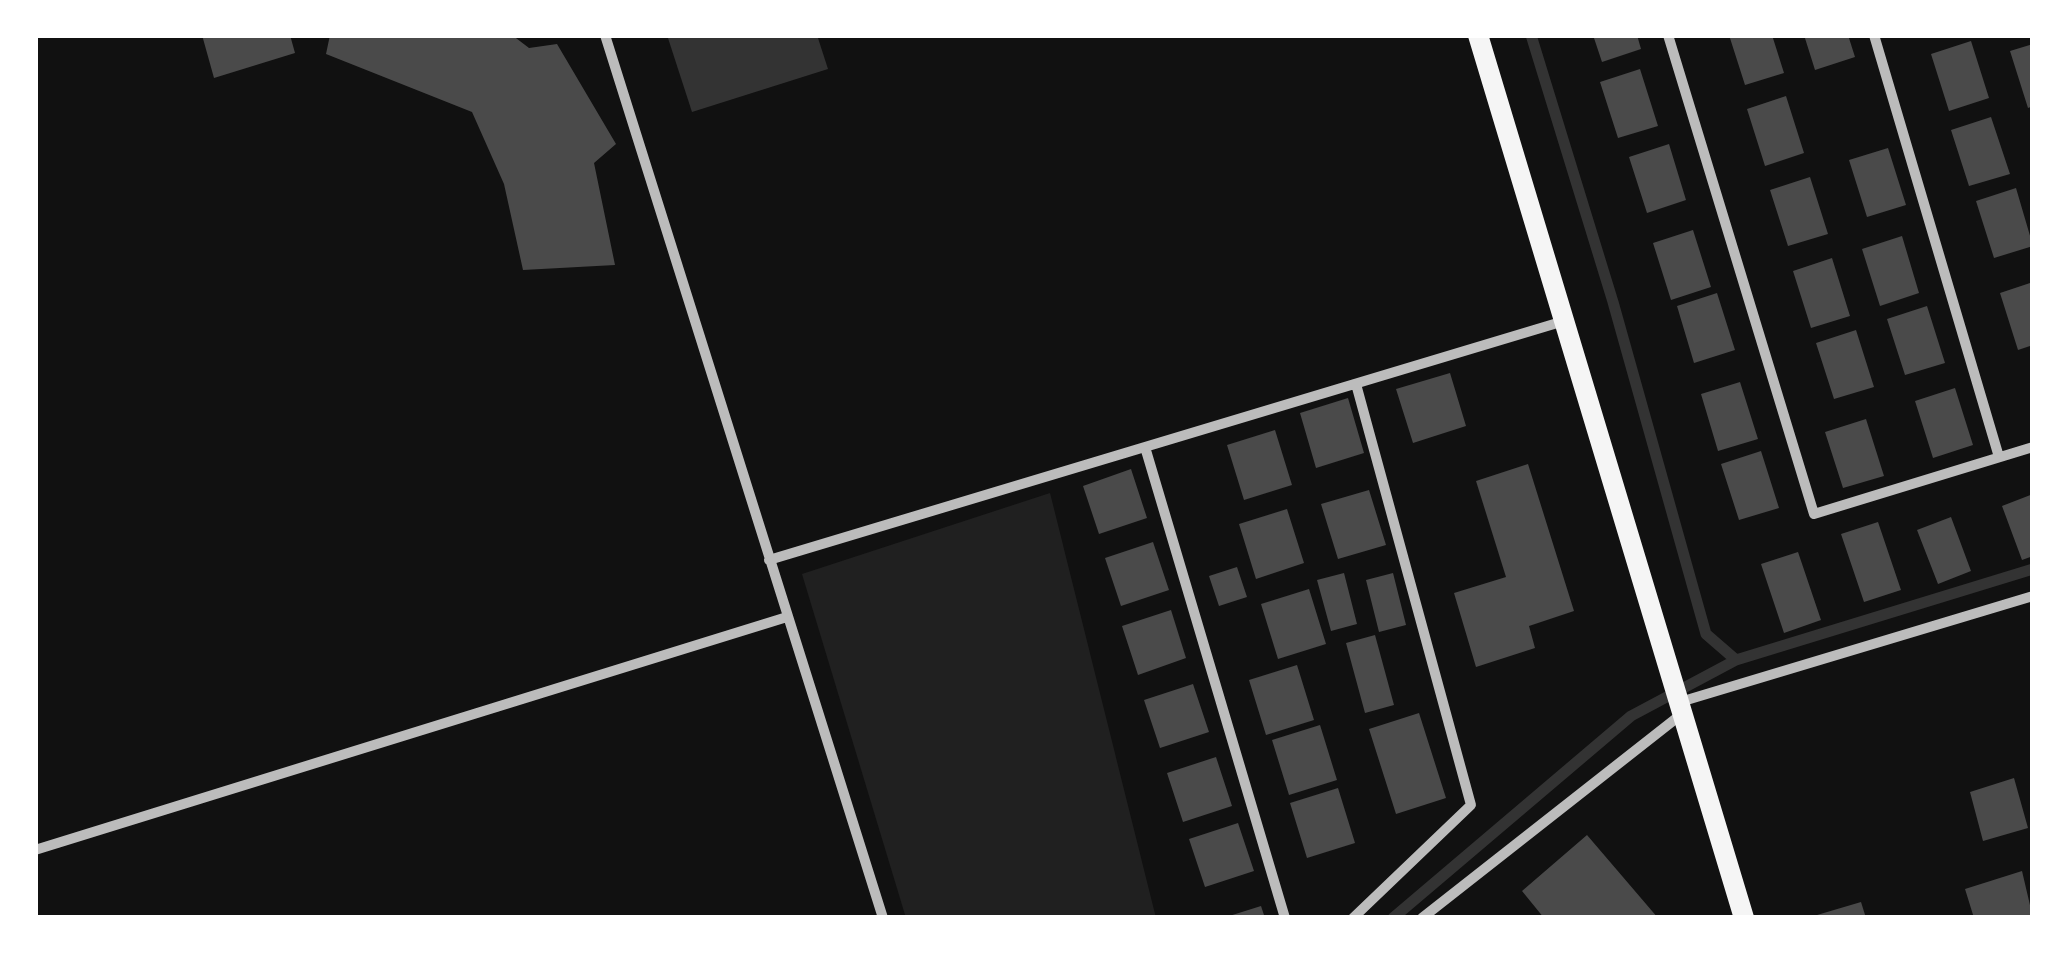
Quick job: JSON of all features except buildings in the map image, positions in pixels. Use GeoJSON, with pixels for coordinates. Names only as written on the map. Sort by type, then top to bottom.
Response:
{"type":"FeatureCollection","features":[{"type":"Feature","properties":{"kind":"main road"},"geometry":{"type":"LineString","coordinates":[[1478,35],[1744,918]]}},
{"type":"Feature","properties":{"kind":"street"},"geometry":{"type":"LineString","coordinates":[[605,35],[883,918]]}},
{"type":"Feature","properties":{"kind":"street"},"geometry":{"type":"LineString","coordinates":[[1668,35],[1814,514],[2033,447]]}},
{"type":"Feature","properties":{"kind":"street"},"geometry":{"type":"LineString","coordinates":[[1874,35],[2000,457]]}},
{"type":"Feature","properties":{"kind":"street"},"geometry":{"type":"LineString","coordinates":[[769,560],[1565,320]]}},
{"type":"Feature","properties":{"kind":"street"},"geometry":{"type":"LineString","coordinates":[[1354,918],[1471,805],[1356,384]]}},
{"type":"Feature","properties":{"kind":"street"},"geometry":{"type":"LineString","coordinates":[[1145,447],[1286,918]]}},
{"type":"Feature","properties":{"kind":"street"},"geometry":{"type":"LineString","coordinates":[[1422,918],[1682,708],[2033,596]]}},
{"type":"Feature","properties":{"kind":"street"},"geometry":{"type":"LineString","coordinates":[[35,850],[787,616]]}},
{"type":"Feature","properties":{"kind":"shaded area"},"geometry":{"type":"Polygon","coordinates":[[[667,35],[817,35],[828,69],[692,112],[667,35]]]}},
{"type":"Feature","properties":{"kind":"shaded area"},"geometry":{"type":"Polygon","coordinates":[[[1050,493],[1156,918],[906,918],[802,574],[1050,493]]]}},
{"type":"Feature","properties":{"kind":"waterway"},"geometry":{"type":"LineString","coordinates":[[1531,35],[1613,302],[1706,634],[1736,660]]}},
{"type":"Feature","properties":{"kind":"waterway"},"geometry":{"type":"LineString","coordinates":[[1393,918],[1631,716],[1736,660],[2033,569]]}}]}
